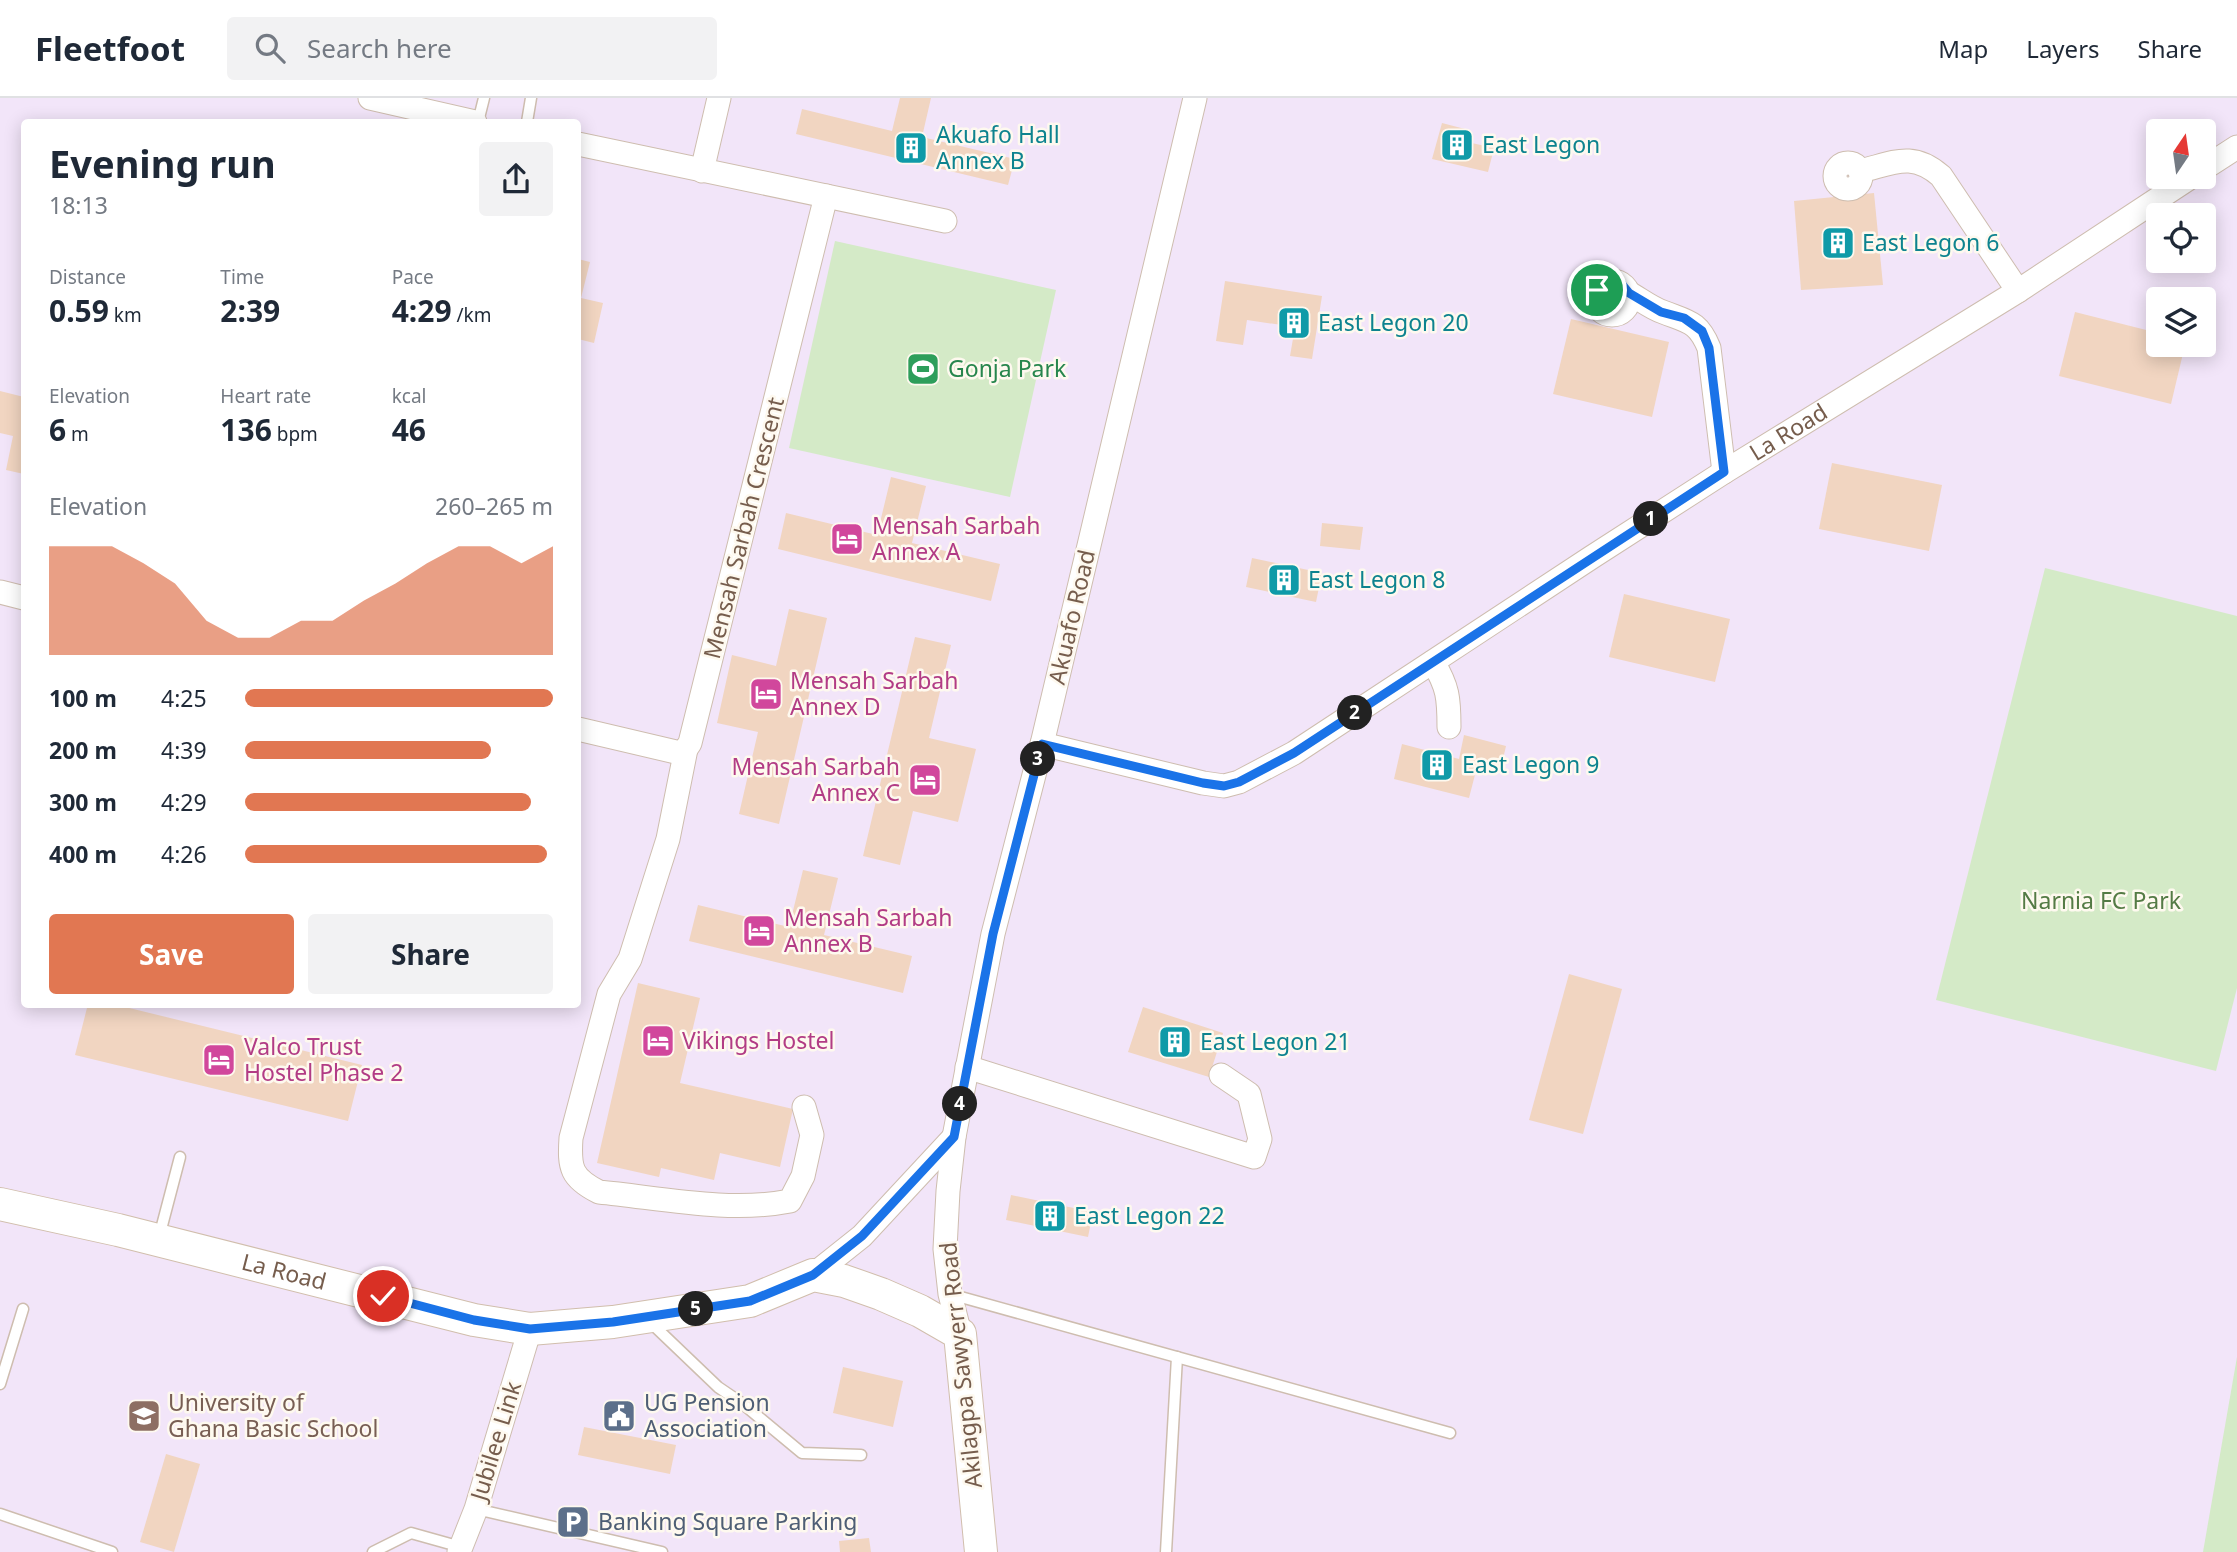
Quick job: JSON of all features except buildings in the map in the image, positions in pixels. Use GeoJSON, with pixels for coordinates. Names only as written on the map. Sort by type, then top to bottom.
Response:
{"type":"FeatureCollection","features":[{"type":"Feature","properties":{"kind":"street"},"geometry":{"type":"LineString","coordinates":[[370,98],[464,119]]}},
{"type":"Feature","properties":{"kind":"street"},"geometry":{"type":"LineString","coordinates":[[702,171],[719,98]]}},
{"type":"Feature","properties":{"kind":"street","name":"Akuafo Road"},"geometry":{"type":"LineString","coordinates":[[954,1137],[993,934],[1042,744],[1195,98]]}},
{"type":"Feature","properties":{"kind":"street"},"geometry":{"type":"LineString","coordinates":[[581,145],[945,221]]}},
{"type":"Feature","properties":{"kind":"street"},"geometry":{"type":"LineString","coordinates":[[2216,161],[2237,147]]}},
{"type":"Feature","properties":{"kind":"street"},"geometry":{"type":"LineString","coordinates":[[1860,171],[1913,159],[1931,168],[1941,176],[2018,291]]}},
{"type":"Feature","properties":{"kind":"street","name":"La Road"},"geometry":{"type":"LineString","coordinates":[[1042,744],[1203,783],[1224,786],[1239,782],[1294,753],[1724,472],[2018,291],[2173,189]]}},
{"type":"Feature","properties":{"kind":"street","name":"Mensah Sarbah Crescent"},"geometry":{"type":"LineString","coordinates":[[804,1107],[812,1135],[803,1176],[790,1200],[765,1206],[599,1192],[586,1185],[573,1172],[570,1163],[571,1138],[609,994],[630,959],[668,839],[686,749],[690,743],[826,196]]}},
{"type":"Feature","properties":{"kind":"street"},"geometry":{"type":"LineString","coordinates":[[1629,293],[1661,312],[1684,318],[1702,331],[1709,348],[1724,472]]}},
{"type":"Feature","properties":{"kind":"street"},"geometry":{"type":"LineString","coordinates":[[0,592],[21,597]]}},
{"type":"Feature","properties":{"kind":"street"},"geometry":{"type":"LineString","coordinates":[[1433,662],[1445,682],[1449,727]]}},
{"type":"Feature","properties":{"kind":"street"},"geometry":{"type":"LineString","coordinates":[[581,730],[680,753],[686,749]]}},
{"type":"Feature","properties":{"kind":"street"},"geometry":{"type":"LineString","coordinates":[[967,1067],[1254,1157],[1260,1139],[1250,1094],[1221,1075]]}},
{"type":"Feature","properties":{"kind":"street","name":"La Road"},"geometry":{"type":"LineString","coordinates":[[0,1205],[158,1240],[474,1320],[530,1329],[645,1317],[750,1301],[813,1275],[862,1236],[954,1137]]}},
{"type":"Feature","properties":{"kind":"street","name":"Akilagpa Sawyerr Road"},"geometry":{"type":"LineString","coordinates":[[954,1137],[948,1191],[946,1249],[950,1294],[960,1334],[981,1552]]}},
{"type":"Feature","properties":{"kind":"street"},"geometry":{"type":"LineString","coordinates":[[813,1275],[844,1281],[881,1294],[920,1311],[960,1334]]}},
{"type":"Feature","properties":{"kind":"street","name":"Jubilee Link"},"geometry":{"type":"LineString","coordinates":[[460,1549],[475,1509],[530,1329]]}},
{"type":"Feature","properties":{"kind":"lane"},"geometry":{"type":"LineString","coordinates":[[478,119],[484,98]]}},
{"type":"Feature","properties":{"kind":"lane"},"geometry":{"type":"LineString","coordinates":[[528,119],[531,98]]}},
{"type":"Feature","properties":{"kind":"lane"},"geometry":{"type":"LineString","coordinates":[[158,1240],[180,1157]]}},
{"type":"Feature","properties":{"kind":"lane"},"geometry":{"type":"LineString","coordinates":[[950,1294],[1450,1433]]}},
{"type":"Feature","properties":{"kind":"lane"},"geometry":{"type":"LineString","coordinates":[[0,1384],[23,1308]]}},
{"type":"Feature","properties":{"kind":"lane"},"geometry":{"type":"LineString","coordinates":[[645,1317],[718,1387],[743,1404],[802,1454],[861,1455]]}},
{"type":"Feature","properties":{"kind":"lane"},"geometry":{"type":"LineString","coordinates":[[1166,1552],[1177,1357]]}},
{"type":"Feature","properties":{"kind":"lane"},"geometry":{"type":"LineString","coordinates":[[475,1509],[662,1552]]}},
{"type":"Feature","properties":{"kind":"lane"},"geometry":{"type":"LineString","coordinates":[[0,1514],[112,1552]]}},
{"type":"Feature","properties":{"kind":"lane"},"geometry":{"type":"LineString","coordinates":[[373,1552],[411,1532],[460,1549]]}},
{"type":"Feature","properties":{"kind":"shaded area"},"geometry":{"type":"Polygon","coordinates":[[[0,98],[2237,98],[2237,1552],[0,1552],[0,98]]]}},
{"type":"Feature","properties":{"kind":"green space","name":"Gonja Park"},"geometry":{"type":"Polygon","coordinates":[[[835,241],[1056,290],[1010,497],[789,448],[835,241]]]}},
{"type":"Feature","properties":{"kind":"green space","name":"Narnia FC Park"},"geometry":{"type":"Polygon","coordinates":[[[2045,568],[2237,616],[2237,988],[2216,1071],[1936,1000],[2045,568]]]}},
{"type":"Feature","properties":{"kind":"green space"},"geometry":{"type":"Polygon","coordinates":[[[2237,1357],[2237,1552],[2203,1552],[2237,1357]]]}},
{"type":"Feature","properties":{"kind":"place","name":"East Legon"},"geometry":{"type":"Point","coordinates":[1457,145]}},
{"type":"Feature","properties":{"kind":"place","name":"Akuafo Hall Annex B"},"geometry":{"type":"Point","coordinates":[911,148]}},
{"type":"Feature","properties":{"kind":"place","name":"East Legon 6"},"geometry":{"type":"Point","coordinates":[1838,243]}},
{"type":"Feature","properties":{"kind":"place","name":"East Legon 20"},"geometry":{"type":"Point","coordinates":[1294,323]}},
{"type":"Feature","properties":{"kind":"place","name":"Gonja Park"},"geometry":{"type":"Point","coordinates":[923,369]}},
{"type":"Feature","properties":{"kind":"place","name":"Mensah Sarbah Annex A"},"geometry":{"type":"Point","coordinates":[847,539]}},
{"type":"Feature","properties":{"kind":"place","name":"East Legon 8"},"geometry":{"type":"Point","coordinates":[1284,580]}},
{"type":"Feature","properties":{"kind":"place","name":"Mensah Sarbah Annex D"},"geometry":{"type":"Point","coordinates":[766,694]}},
{"type":"Feature","properties":{"kind":"place","name":"East Legon 9"},"geometry":{"type":"Point","coordinates":[1437,765]}},
{"type":"Feature","properties":{"kind":"place","name":"Mensah Sarbah Annex C"},"geometry":{"type":"Point","coordinates":[925,780]}},
{"type":"Feature","properties":{"kind":"place","name":"Mensah Sarbah Annex B"},"geometry":{"type":"Point","coordinates":[759,931]}},
{"type":"Feature","properties":{"kind":"place","name":"Vikings Hostel"},"geometry":{"type":"Point","coordinates":[658,1041]}},
{"type":"Feature","properties":{"kind":"place","name":"East Legon 21"},"geometry":{"type":"Point","coordinates":[1175,1042]}},
{"type":"Feature","properties":{"kind":"place","name":"Valco Trust Hostel Phase 2"},"geometry":{"type":"Point","coordinates":[219,1060]}},
{"type":"Feature","properties":{"kind":"place","name":"East Legon 22"},"geometry":{"type":"Point","coordinates":[1050,1216]}},
{"type":"Feature","properties":{"kind":"place","name":"University of Ghana Basic School"},"geometry":{"type":"Point","coordinates":[144,1416]}},
{"type":"Feature","properties":{"kind":"place","name":"UG Pension Association"},"geometry":{"type":"Point","coordinates":[619,1416]}},
{"type":"Feature","properties":{"kind":"place","name":"Banking Square Parking"},"geometry":{"type":"Point","coordinates":[573,1522]}},
{"type":"Feature","properties":{"kind":"route"},"geometry":{"type":"LineString","coordinates":[[383,1296],[474,1320],[530,1329],[613,1322],[750,1301],[813,1275],[862,1236],[954,1137],[993,934],[1042,744],[1203,783],[1224,786],[1239,782],[1294,753],[1724,472],[1709,348],[1702,331],[1684,318],[1661,312],[1629,293],[1626,286],[1620,282],[1607,281],[1597,290]]}}]}
